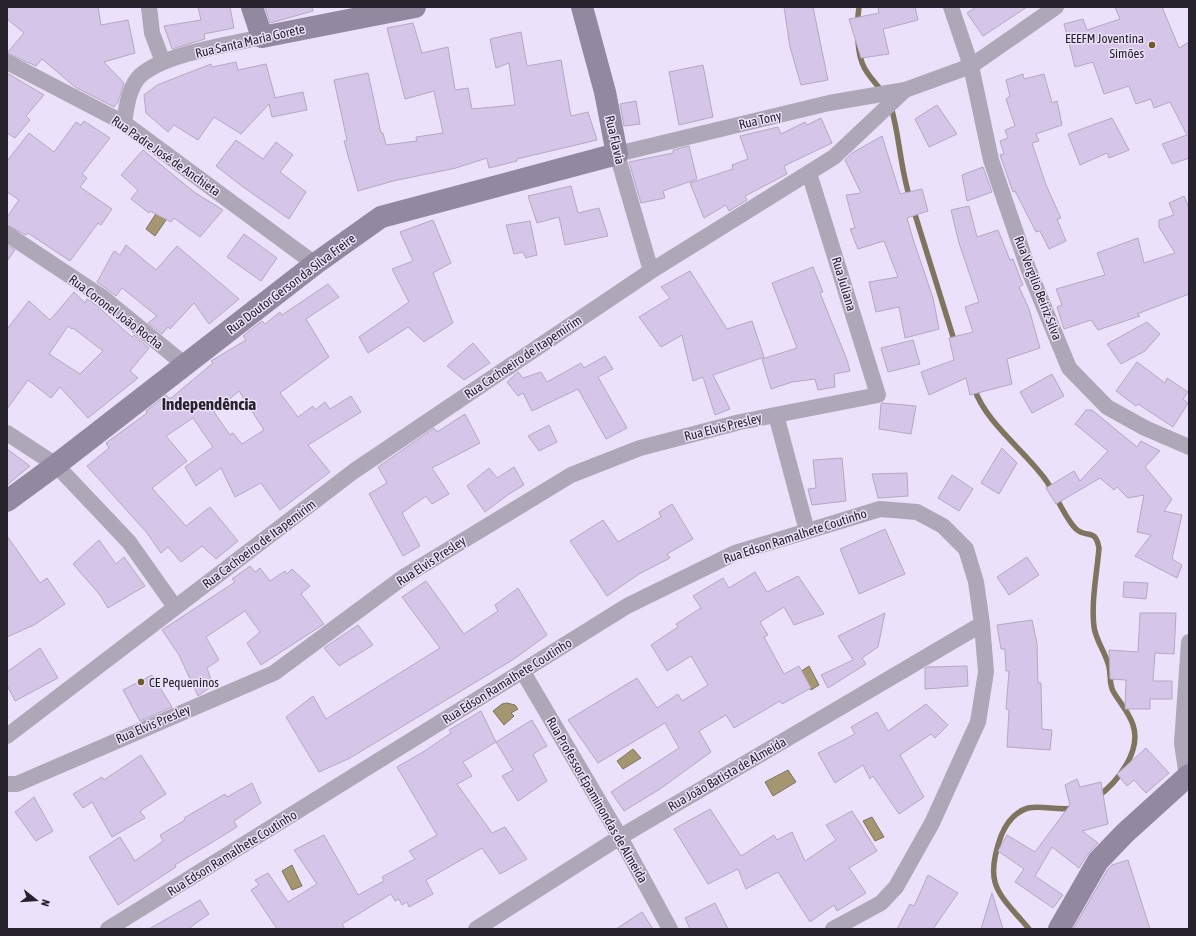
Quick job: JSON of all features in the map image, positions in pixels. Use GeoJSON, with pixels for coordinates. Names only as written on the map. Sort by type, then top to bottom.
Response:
{"type":"FeatureCollection","features":[{"type":"Feature","properties":{"kind":"street"},"geometry":{"type":"LineString","coordinates":[[149,7],[152,33],[163,62]]}},
{"type":"Feature","properties":{"kind":"street"},"geometry":{"type":"LineString","coordinates":[[252,7],[262,37]]}},
{"type":"Feature","properties":{"kind":"street","name":"Rua Santa Maria Gorete"},"geometry":{"type":"LineString","coordinates":[[124,123],[127,100],[140,75],[163,62],[262,37],[415,7]]}},
{"type":"Feature","properties":{"kind":"street","name":"Rua Flavia"},"geometry":{"type":"LineString","coordinates":[[582,7],[605,92],[617,154],[651,271]]}},
{"type":"Feature","properties":{"kind":"street","name":"Rua Vergilio Beiriz Silva"},"geometry":{"type":"LineString","coordinates":[[951,7],[971,66],[991,160],[1028,268],[1069,368],[1107,407],[1145,428],[1189,447]]}},
{"type":"Feature","properties":{"kind":"street","name":"Rua Cachoeiro de Itapemirim"},"geometry":{"type":"LineString","coordinates":[[7,736],[354,471],[651,271],[834,157],[904,90],[971,66],[1056,7]]}},
{"type":"Feature","properties":{"kind":"street","name":"Rua Padre José de Anchieta"},"geometry":{"type":"LineString","coordinates":[[7,62],[124,123],[315,264]]}},
{"type":"Feature","properties":{"kind":"street","name":"Rua Tony"},"geometry":{"type":"LineString","coordinates":[[617,154],[829,103],[904,90]]}},
{"type":"Feature","properties":{"kind":"street","name":"Rua Doutor Gerson da Silva Freire"},"geometry":{"type":"LineString","coordinates":[[7,501],[56,465],[184,364],[315,264],[381,217],[617,154]]}},
{"type":"Feature","properties":{"kind":"street","name":"Rua Juliana"},"geometry":{"type":"LineString","coordinates":[[809,173],[878,395]]}},
{"type":"Feature","properties":{"kind":"street","name":"Rua Coronel João Rocha"},"geometry":{"type":"LineString","coordinates":[[7,234],[102,297],[184,364]]}},
{"type":"Feature","properties":{"kind":"street","name":"Rua Elvis Presley"},"geometry":{"type":"LineString","coordinates":[[7,784],[16,784],[274,673],[405,576],[571,475],[640,448],[740,422],[878,395]]}},
{"type":"Feature","properties":{"kind":"street"},"geometry":{"type":"LineString","coordinates":[[776,415],[808,531]]}},
{"type":"Feature","properties":{"kind":"street"},"geometry":{"type":"LineString","coordinates":[[7,432],[56,465],[129,542],[175,607]]}},
{"type":"Feature","properties":{"kind":"street","name":"Rua Edson Ramalhete Coutinho"},"geometry":{"type":"LineString","coordinates":[[114,928],[627,606],[735,553],[880,509],[917,512],[943,526],[966,549],[976,582],[982,624],[986,672],[978,722],[932,823],[896,887],[881,903],[833,929]]}},
{"type":"Feature","properties":{"kind":"street","name":"Rua João Batista de Almeida"},"geometry":{"type":"LineString","coordinates":[[476,929],[620,837],[982,624]]}},
{"type":"Feature","properties":{"kind":"street"},"geometry":{"type":"LineString","coordinates":[[1059,929],[1098,861],[1125,833],[1188,776],[1182,742],[1189,642]]}},
{"type":"Feature","properties":{"kind":"street","name":"Rua Professor Epaminondas de Almeida"},"geometry":{"type":"LineString","coordinates":[[523,672],[620,837],[670,929]]}},
{"type":"Feature","properties":{"kind":"shaded area"},"geometry":{"type":"Polygon","coordinates":[[[157,212],[166,220],[155,236],[146,229],[157,212]]]}},
{"type":"Feature","properties":{"kind":"shaded area"},"geometry":{"type":"Polygon","coordinates":[[[809,666],[819,685],[811,690],[800,672],[809,666]]]}},
{"type":"Feature","properties":{"kind":"shaded area"},"geometry":{"type":"Polygon","coordinates":[[[507,703],[515,705],[518,709],[511,713],[514,716],[504,725],[493,711],[502,704],[507,703]]]}},
{"type":"Feature","properties":{"kind":"shaded area"},"geometry":{"type":"Polygon","coordinates":[[[633,749],[641,758],[623,769],[617,761],[633,749]]]}},
{"type":"Feature","properties":{"kind":"shaded area"},"geometry":{"type":"Polygon","coordinates":[[[788,770],[796,782],[773,796],[765,782],[788,770]]]}},
{"type":"Feature","properties":{"kind":"shaded area"},"geometry":{"type":"Polygon","coordinates":[[[872,817],[884,837],[875,841],[863,821],[872,817]]]}},
{"type":"Feature","properties":{"kind":"shaded area"},"geometry":{"type":"Polygon","coordinates":[[[292,865],[302,886],[292,890],[282,871],[292,865]]]}},
{"type":"Feature","properties":{"kind":"building"},"geometry":{"type":"Polygon","coordinates":[[[7,7],[98,7],[101,25],[128,20],[135,53],[104,62],[124,83],[118,102],[114,107],[75,87],[42,59],[36,66],[7,53],[24,33],[7,19],[7,7]]]}},
{"type":"Feature","properties":{"kind":"building"},"geometry":{"type":"Polygon","coordinates":[[[198,7],[230,7],[234,28],[204,34],[205,39],[172,49],[164,26],[201,20],[198,7]]]}},
{"type":"Feature","properties":{"kind":"building"},"geometry":{"type":"Polygon","coordinates":[[[265,7],[312,7],[313,11],[270,23],[265,7]]]}},
{"type":"Feature","properties":{"kind":"building"},"geometry":{"type":"Polygon","coordinates":[[[784,7],[813,7],[828,80],[801,85],[790,47],[784,7]]]}},
{"type":"Feature","properties":{"kind":"building"},"geometry":{"type":"Polygon","coordinates":[[[878,7],[915,7],[918,20],[883,29],[889,54],[861,58],[849,19],[879,13],[878,7]]]}},
{"type":"Feature","properties":{"kind":"building"},"geometry":{"type":"Polygon","coordinates":[[[976,7],[1027,7],[983,36],[967,13],[976,7]]]}},
{"type":"Feature","properties":{"kind":"building"},"geometry":{"type":"Polygon","coordinates":[[[1115,7],[1162,7],[1179,48],[1189,42],[1189,158],[1172,164],[1162,144],[1187,135],[1170,102],[1154,108],[1151,99],[1136,104],[1129,86],[1104,94],[1093,62],[1075,67],[1064,24],[1083,19],[1087,30],[1120,19],[1115,7]]]}},
{"type":"Feature","properties":{"kind":"building"},"geometry":{"type":"Polygon","coordinates":[[[413,23],[422,53],[448,47],[455,90],[468,88],[472,109],[515,105],[509,63],[496,68],[490,39],[521,32],[527,66],[561,60],[571,116],[588,112],[597,140],[517,159],[517,161],[489,168],[487,158],[456,168],[393,181],[358,191],[344,141],[347,140],[334,80],[368,73],[381,133],[383,133],[386,145],[417,141],[416,137],[443,133],[434,91],[405,99],[387,28],[413,23]]]}},
{"type":"Feature","properties":{"kind":"building"},"geometry":{"type":"Polygon","coordinates":[[[236,62],[238,70],[266,64],[275,97],[274,98],[303,92],[307,110],[272,117],[269,104],[241,134],[214,117],[198,140],[174,125],[168,132],[146,113],[144,95],[157,85],[211,64],[212,67],[236,62]]]}},
{"type":"Feature","properties":{"kind":"building"},"geometry":{"type":"Polygon","coordinates":[[[703,65],[713,117],[679,125],[669,72],[703,65]]]}},
{"type":"Feature","properties":{"kind":"building"},"geometry":{"type":"Polygon","coordinates":[[[7,73],[44,95],[26,116],[30,120],[15,138],[7,133],[7,73]]]}},
{"type":"Feature","properties":{"kind":"building"},"geometry":{"type":"Polygon","coordinates":[[[1023,74],[1024,79],[1044,74],[1052,103],[1057,101],[1062,125],[1036,134],[1039,141],[1032,143],[1046,185],[1061,218],[1057,219],[1066,241],[1049,249],[1040,231],[1036,232],[1015,191],[1013,192],[1000,155],[1004,154],[1000,141],[1008,138],[1005,130],[1015,126],[1006,99],[1010,96],[1006,80],[1023,74]]]}},
{"type":"Feature","properties":{"kind":"building"},"geometry":{"type":"Polygon","coordinates":[[[636,101],[640,124],[624,126],[620,104],[636,101]]]}},
{"type":"Feature","properties":{"kind":"building"},"geometry":{"type":"Polygon","coordinates":[[[937,105],[957,134],[929,147],[915,119],[937,105]]]}},
{"type":"Feature","properties":{"kind":"building"},"geometry":{"type":"Polygon","coordinates":[[[821,118],[832,143],[784,166],[787,174],[745,196],[747,200],[729,211],[726,205],[704,218],[690,183],[733,169],[732,165],[748,159],[740,136],[778,127],[781,134],[805,122],[807,125],[821,118]]]}},
{"type":"Feature","properties":{"kind":"building"},"geometry":{"type":"Polygon","coordinates":[[[1112,118],[1129,150],[1109,158],[1107,153],[1080,165],[1068,134],[1112,118]]]}},
{"type":"Feature","properties":{"kind":"building"},"geometry":{"type":"Polygon","coordinates":[[[84,121],[110,138],[82,174],[87,178],[80,187],[112,209],[101,225],[98,223],[70,261],[28,233],[26,235],[7,225],[7,217],[19,200],[7,192],[7,161],[29,133],[54,152],[76,122],[81,125],[84,121]]]}},
{"type":"Feature","properties":{"kind":"building"},"geometry":{"type":"Polygon","coordinates":[[[882,136],[900,194],[922,189],[928,211],[907,218],[933,298],[939,329],[905,338],[899,307],[876,312],[869,282],[898,277],[884,241],[858,249],[850,229],[855,228],[846,195],[861,193],[845,160],[852,153],[882,136]]]}},
{"type":"Feature","properties":{"kind":"building"},"geometry":{"type":"Polygon","coordinates":[[[236,140],[263,159],[276,142],[293,155],[280,172],[306,192],[289,219],[216,166],[236,140]]]}},
{"type":"Feature","properties":{"kind":"building"},"geometry":{"type":"Polygon","coordinates":[[[689,146],[697,179],[663,191],[665,198],[641,203],[629,162],[673,153],[673,150],[689,146]]]}},
{"type":"Feature","properties":{"kind":"building"},"geometry":{"type":"Polygon","coordinates":[[[143,150],[194,192],[223,210],[200,237],[174,218],[171,222],[150,211],[149,213],[131,199],[138,190],[121,175],[143,150]]]}},
{"type":"Feature","properties":{"kind":"building"},"geometry":{"type":"Polygon","coordinates":[[[983,167],[992,192],[967,201],[962,175],[983,167]]]}},
{"type":"Feature","properties":{"kind":"building"},"geometry":{"type":"Polygon","coordinates":[[[571,186],[578,213],[599,208],[608,236],[565,245],[559,217],[537,223],[528,196],[571,186]]]}},
{"type":"Feature","properties":{"kind":"building"},"geometry":{"type":"Polygon","coordinates":[[[1184,196],[1189,208],[1189,294],[1137,314],[1140,316],[1098,330],[1091,320],[1064,329],[1057,307],[1062,305],[1056,289],[1105,275],[1097,253],[1138,238],[1144,263],[1175,253],[1159,227],[1159,220],[1174,215],[1169,203],[1184,196]]]}},
{"type":"Feature","properties":{"kind":"building"},"geometry":{"type":"Polygon","coordinates":[[[969,206],[977,237],[998,230],[1010,260],[1013,259],[1023,285],[1019,287],[1029,309],[1040,348],[1007,359],[1012,384],[970,395],[966,378],[929,395],[921,372],[954,360],[949,338],[973,332],[965,307],[979,302],[959,243],[951,210],[969,206]]]}},
{"type":"Feature","properties":{"kind":"building"},"geometry":{"type":"Polygon","coordinates":[[[433,220],[451,263],[433,273],[453,323],[424,342],[408,327],[368,353],[359,337],[409,302],[392,269],[413,261],[400,232],[433,220]]]}},
{"type":"Feature","properties":{"kind":"building"},"geometry":{"type":"Polygon","coordinates":[[[530,221],[537,255],[526,258],[523,252],[514,254],[506,225],[530,221]]]}},
{"type":"Feature","properties":{"kind":"building"},"geometry":{"type":"Polygon","coordinates":[[[244,234],[277,258],[261,281],[227,257],[244,234]]]}},
{"type":"Feature","properties":{"kind":"building"},"geometry":{"type":"Polygon","coordinates":[[[7,245],[15,250],[7,261],[7,245]]]}},
{"type":"Feature","properties":{"kind":"building"},"geometry":{"type":"Polygon","coordinates":[[[126,245],[156,270],[177,246],[239,299],[209,324],[194,303],[170,329],[168,327],[162,334],[148,323],[157,316],[122,288],[116,296],[97,282],[114,251],[120,255],[126,245]]]}},
{"type":"Feature","properties":{"kind":"building"},"geometry":{"type":"Polygon","coordinates":[[[813,267],[823,292],[820,293],[850,371],[834,374],[835,387],[818,390],[815,379],[792,382],[771,389],[762,359],[797,348],[772,283],[813,267]]]}},
{"type":"Feature","properties":{"kind":"building"},"geometry":{"type":"Polygon","coordinates":[[[690,271],[727,329],[752,321],[764,357],[713,375],[730,409],[715,415],[703,377],[693,381],[682,335],[661,347],[639,317],[670,298],[661,287],[690,271]]]}},
{"type":"Feature","properties":{"kind":"building"},"geometry":{"type":"Polygon","coordinates":[[[328,284],[339,297],[306,319],[329,357],[280,393],[298,417],[313,406],[315,410],[325,402],[330,409],[351,396],[361,412],[308,445],[330,472],[280,510],[261,483],[235,497],[221,468],[196,486],[185,467],[213,447],[193,418],[166,436],[187,461],[152,488],[186,526],[210,507],[238,541],[216,559],[202,546],[181,562],[168,547],[161,553],[147,533],[87,466],[109,448],[106,443],[147,413],[146,411],[166,395],[170,399],[213,363],[211,361],[246,340],[243,336],[262,321],[265,324],[280,312],[282,315],[328,284]],[[239,391],[214,412],[230,435],[233,433],[242,444],[264,430],[239,391]]]}},
{"type":"Feature","properties":{"kind":"building"},"geometry":{"type":"Polygon","coordinates":[[[74,292],[85,303],[87,299],[96,305],[132,337],[134,335],[149,348],[130,371],[138,378],[88,418],[60,387],[51,398],[28,380],[7,409],[7,329],[29,301],[50,320],[74,292]],[[68,326],[49,354],[80,374],[103,351],[73,328],[72,329],[68,326]]]}},
{"type":"Feature","properties":{"kind":"building"},"geometry":{"type":"Polygon","coordinates":[[[1147,322],[1160,334],[1145,351],[1121,364],[1107,344],[1147,322]]]}},
{"type":"Feature","properties":{"kind":"building"},"geometry":{"type":"Polygon","coordinates":[[[913,340],[920,364],[888,372],[881,348],[913,340]]]}},
{"type":"Feature","properties":{"kind":"building"},"geometry":{"type":"Polygon","coordinates":[[[473,343],[490,363],[464,380],[447,366],[473,343]]]}},
{"type":"Feature","properties":{"kind":"building"},"geometry":{"type":"Polygon","coordinates":[[[605,356],[613,369],[598,377],[627,428],[606,439],[578,389],[532,411],[523,393],[518,396],[507,382],[518,372],[523,378],[541,372],[547,382],[581,363],[584,368],[605,356]]]}},
{"type":"Feature","properties":{"kind":"building"},"geometry":{"type":"Polygon","coordinates":[[[1137,362],[1165,383],[1167,378],[1188,392],[1183,399],[1188,403],[1173,427],[1138,404],[1136,406],[1116,391],[1137,362]]]}},
{"type":"Feature","properties":{"kind":"building"},"geometry":{"type":"Polygon","coordinates":[[[1052,374],[1064,396],[1032,413],[1020,392],[1052,374]]]}},
{"type":"Feature","properties":{"kind":"building"},"geometry":{"type":"Polygon","coordinates":[[[882,403],[916,406],[911,434],[879,429],[882,403]]]}},
{"type":"Feature","properties":{"kind":"building"},"geometry":{"type":"Polygon","coordinates":[[[1086,410],[1092,410],[1137,447],[1141,441],[1160,451],[1145,467],[1172,499],[1164,511],[1182,515],[1172,559],[1182,565],[1177,578],[1135,556],[1151,535],[1137,532],[1144,495],[1128,498],[1117,487],[1114,490],[1100,478],[1056,504],[1046,488],[1074,471],[1080,481],[1108,451],[1075,424],[1086,410]]]}},
{"type":"Feature","properties":{"kind":"building"},"geometry":{"type":"Polygon","coordinates":[[[465,414],[480,443],[432,468],[449,494],[432,504],[426,496],[402,513],[420,546],[403,556],[369,494],[387,483],[378,467],[434,428],[437,432],[465,414]]]}},
{"type":"Feature","properties":{"kind":"building"},"geometry":{"type":"Polygon","coordinates":[[[549,425],[557,442],[539,451],[528,436],[549,425]]]}},
{"type":"Feature","properties":{"kind":"building"},"geometry":{"type":"Polygon","coordinates":[[[1002,448],[1017,463],[999,494],[981,483],[1002,448]]]}},
{"type":"Feature","properties":{"kind":"building"},"geometry":{"type":"Polygon","coordinates":[[[7,449],[30,466],[7,485],[7,449]]]}},
{"type":"Feature","properties":{"kind":"building"},"geometry":{"type":"Polygon","coordinates":[[[842,458],[846,501],[812,505],[808,489],[816,488],[813,460],[842,458]]]}},
{"type":"Feature","properties":{"kind":"building"},"geometry":{"type":"Polygon","coordinates":[[[514,467],[524,485],[485,512],[467,486],[489,468],[497,478],[514,467]]]}},
{"type":"Feature","properties":{"kind":"building"},"geometry":{"type":"Polygon","coordinates":[[[907,473],[908,496],[878,498],[872,474],[907,473]]]}},
{"type":"Feature","properties":{"kind":"building"},"geometry":{"type":"Polygon","coordinates":[[[952,475],[973,489],[959,511],[938,498],[952,475]]]}},
{"type":"Feature","properties":{"kind":"building"},"geometry":{"type":"Polygon","coordinates":[[[672,504],[693,539],[667,554],[670,558],[639,574],[607,596],[570,541],[603,520],[618,542],[661,517],[659,512],[672,504]]]}},
{"type":"Feature","properties":{"kind":"building"},"geometry":{"type":"Polygon","coordinates":[[[885,529],[905,574],[859,594],[840,549],[885,529]]]}},
{"type":"Feature","properties":{"kind":"building"},"geometry":{"type":"Polygon","coordinates":[[[7,536],[40,583],[47,578],[65,604],[34,625],[7,637],[7,536]]]}},
{"type":"Feature","properties":{"kind":"building"},"geometry":{"type":"Polygon","coordinates":[[[99,540],[116,564],[124,557],[145,586],[108,608],[100,595],[73,564],[99,540]]]}},
{"type":"Feature","properties":{"kind":"building"},"geometry":{"type":"Polygon","coordinates":[[[1027,557],[1039,575],[1009,595],[997,577],[1027,557]]]}},
{"type":"Feature","properties":{"kind":"building"},"geometry":{"type":"Polygon","coordinates":[[[250,566],[255,572],[260,568],[270,581],[285,571],[287,574],[292,569],[310,586],[301,594],[324,624],[261,665],[247,643],[260,632],[245,611],[206,637],[219,660],[207,668],[213,685],[198,696],[179,655],[162,630],[235,582],[232,579],[250,566]]]}},
{"type":"Feature","properties":{"kind":"building"},"geometry":{"type":"Polygon","coordinates":[[[755,572],[767,592],[798,576],[824,614],[794,625],[784,607],[760,622],[768,635],[764,637],[784,674],[799,666],[811,688],[782,704],[780,701],[734,728],[726,715],[699,731],[711,752],[660,789],[624,811],[611,792],[679,748],[665,723],[598,763],[568,720],[637,678],[657,708],[678,694],[682,701],[708,685],[691,656],[667,671],[651,645],[678,627],[676,624],[701,608],[693,596],[723,578],[729,588],[755,572]]]}},
{"type":"Feature","properties":{"kind":"building"},"geometry":{"type":"Polygon","coordinates":[[[426,581],[464,634],[498,611],[495,605],[518,588],[547,635],[514,659],[350,758],[319,772],[286,717],[313,696],[326,719],[440,648],[402,597],[426,581]]]}},
{"type":"Feature","properties":{"kind":"building"},"geometry":{"type":"Polygon","coordinates":[[[1124,582],[1148,583],[1146,599],[1123,597],[1124,582]]]}},
{"type":"Feature","properties":{"kind":"building"},"geometry":{"type":"Polygon","coordinates":[[[885,613],[878,647],[862,658],[866,664],[828,688],[821,675],[853,660],[838,636],[885,613]]]}},
{"type":"Feature","properties":{"kind":"building"},"geometry":{"type":"Polygon","coordinates":[[[1140,613],[1176,613],[1174,654],[1155,653],[1153,681],[1172,681],[1172,699],[1150,699],[1150,709],[1125,709],[1126,680],[1110,679],[1109,650],[1138,652],[1140,613]]]}},
{"type":"Feature","properties":{"kind":"building"},"geometry":{"type":"Polygon","coordinates":[[[1032,620],[1037,644],[1038,683],[1041,683],[1042,729],[1052,730],[1050,750],[1007,747],[1009,710],[1006,709],[1009,671],[1006,671],[1005,649],[1001,649],[997,625],[1032,620]]]}},
{"type":"Feature","properties":{"kind":"building"},"geometry":{"type":"Polygon","coordinates":[[[358,625],[373,645],[339,666],[324,648],[358,625]]]}},
{"type":"Feature","properties":{"kind":"building"},"geometry":{"type":"Polygon","coordinates":[[[40,648],[58,678],[15,701],[7,685],[7,672],[40,648]]]}},
{"type":"Feature","properties":{"kind":"building"},"geometry":{"type":"Polygon","coordinates":[[[967,666],[968,686],[925,689],[925,668],[967,666]]]}},
{"type":"Feature","properties":{"kind":"building"},"geometry":{"type":"Polygon","coordinates":[[[152,675],[172,707],[140,721],[123,690],[152,675]]]}},
{"type":"Feature","properties":{"kind":"building"},"geometry":{"type":"Polygon","coordinates":[[[926,704],[948,725],[935,738],[931,734],[900,755],[924,797],[899,814],[873,776],[870,779],[863,765],[835,783],[818,753],[855,734],[851,727],[877,712],[888,731],[926,704]]]}},
{"type":"Feature","properties":{"kind":"building"},"geometry":{"type":"Polygon","coordinates":[[[481,711],[496,742],[463,762],[472,776],[457,784],[492,833],[505,827],[527,859],[500,874],[482,848],[426,880],[433,894],[409,907],[407,902],[402,905],[399,899],[395,901],[391,894],[342,924],[345,929],[277,929],[251,890],[259,885],[255,880],[268,873],[288,902],[317,884],[294,850],[324,835],[358,895],[384,881],[382,877],[415,859],[409,851],[437,835],[397,767],[451,733],[449,730],[481,711]]]}},
{"type":"Feature","properties":{"kind":"building"},"geometry":{"type":"Polygon","coordinates":[[[532,720],[547,746],[533,754],[547,781],[518,801],[502,776],[513,770],[496,742],[532,720]]]}},
{"type":"Feature","properties":{"kind":"building"},"geometry":{"type":"Polygon","coordinates":[[[1146,748],[1169,773],[1146,793],[1134,780],[1127,786],[1117,774],[1146,748]]]}},
{"type":"Feature","properties":{"kind":"building"},"geometry":{"type":"Polygon","coordinates":[[[141,755],[166,794],[140,811],[145,818],[112,837],[92,802],[83,808],[73,794],[102,777],[104,780],[141,755]]]}},
{"type":"Feature","properties":{"kind":"building"},"geometry":{"type":"Polygon","coordinates":[[[1077,779],[1080,787],[1101,782],[1108,824],[1082,831],[1098,843],[1087,855],[1079,868],[1052,847],[1035,876],[1063,895],[1053,908],[1015,882],[1024,869],[998,851],[1007,835],[1035,852],[1070,805],[1065,785],[1077,779]]]}},
{"type":"Feature","properties":{"kind":"building"},"geometry":{"type":"Polygon","coordinates":[[[252,783],[261,803],[234,821],[237,827],[175,865],[176,867],[118,905],[89,857],[120,837],[135,861],[163,841],[160,835],[185,820],[184,818],[225,794],[227,797],[252,783]]]}},
{"type":"Feature","properties":{"kind":"building"},"geometry":{"type":"Polygon","coordinates":[[[34,797],[53,831],[36,841],[15,812],[34,797]]]}},
{"type":"Feature","properties":{"kind":"building"},"geometry":{"type":"Polygon","coordinates":[[[710,809],[741,856],[774,835],[777,840],[792,832],[805,861],[836,840],[826,825],[852,811],[877,851],[849,868],[866,893],[837,911],[834,905],[810,922],[778,872],[746,889],[738,869],[708,884],[674,829],[710,809]]]}},
{"type":"Feature","properties":{"kind":"building"},"geometry":{"type":"Polygon","coordinates":[[[1128,860],[1150,929],[1073,929],[1108,869],[1112,865],[1128,860]]]}},
{"type":"Feature","properties":{"kind":"building"},"geometry":{"type":"Polygon","coordinates":[[[928,875],[958,893],[933,929],[897,929],[910,904],[914,906],[928,875]]]}},
{"type":"Feature","properties":{"kind":"building"},"geometry":{"type":"Polygon","coordinates":[[[992,893],[1003,929],[981,929],[992,893]]]}},
{"type":"Feature","properties":{"kind":"building"},"geometry":{"type":"Polygon","coordinates":[[[200,900],[209,914],[188,929],[149,929],[200,900]]]}},
{"type":"Feature","properties":{"kind":"building"},"geometry":{"type":"Polygon","coordinates":[[[715,903],[728,929],[690,929],[685,918],[715,903]]]}},
{"type":"Feature","properties":{"kind":"building"},"geometry":{"type":"Polygon","coordinates":[[[642,912],[653,929],[616,929],[642,912]]]}},
{"type":"Feature","properties":{"kind":"waterway"},"geometry":{"type":"LineString","coordinates":[[857,25],[859,7]]}},
{"type":"Feature","properties":{"kind":"waterway"},"geometry":{"type":"LineString","coordinates":[[858,41],[862,63],[882,91]]}},
{"type":"Feature","properties":{"kind":"waterway"},"geometry":{"type":"LineString","coordinates":[[891,107],[910,198]]}},
{"type":"Feature","properties":{"kind":"waterway"},"geometry":{"type":"LineString","coordinates":[[913,208],[955,343]]}},
{"type":"Feature","properties":{"kind":"waterway"},"geometry":{"type":"LineString","coordinates":[[974,388],[987,413],[1045,479],[1072,525],[1080,532],[1093,535],[1099,548],[1094,597],[1094,627],[1108,662],[1112,688],[1129,716],[1135,735],[1131,756],[1126,766],[1112,784],[1097,797]]}},
{"type":"Feature","properties":{"kind":"waterway"},"geometry":{"type":"LineString","coordinates":[[1029,929],[1009,906],[997,888],[994,878],[994,867],[1001,836],[1012,819],[1019,812],[1028,808],[1074,808]]}},
{"type":"Feature","properties":{"kind":"place","name":"EEEFM Joventina Simões"},"geometry":{"type":"Point","coordinates":[1152,45]}},
{"type":"Feature","properties":{"kind":"place","name":"CE Pequeninos"},"geometry":{"type":"Point","coordinates":[141,682]}},
{"type":"Feature","properties":{"kind":"district","name":"Independência"},"geometry":{"type":"Point","coordinates":[209,404]}}]}
